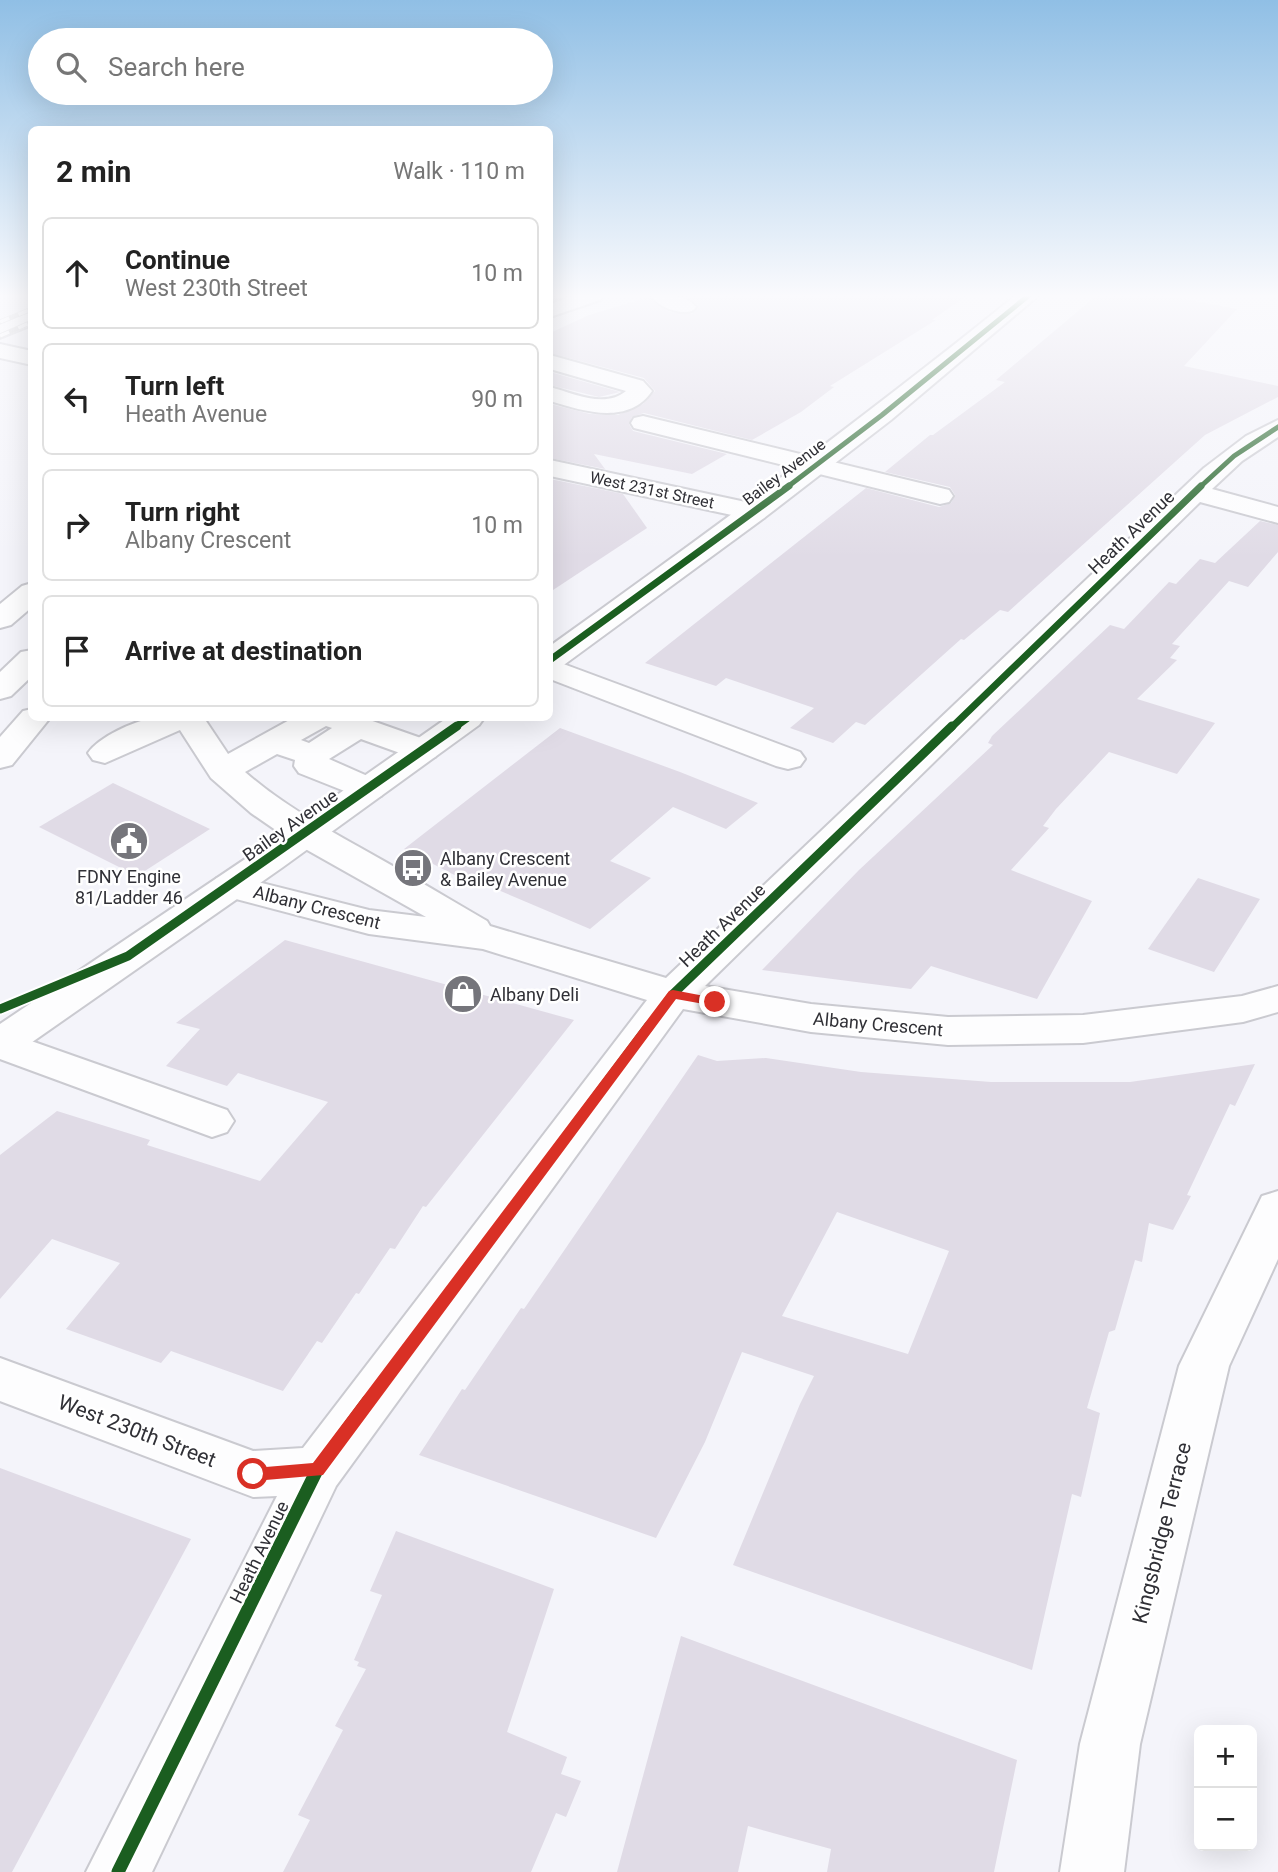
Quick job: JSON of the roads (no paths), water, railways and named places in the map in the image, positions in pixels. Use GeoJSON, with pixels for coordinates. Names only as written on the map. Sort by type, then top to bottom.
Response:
{"type":"FeatureCollection","features":[{"type":"Feature","properties":{"kind":"main road"},"geometry":{"type":"LineString","coordinates":[[553,395],[604,407],[619,405],[640,391],[626,383]]}},
{"type":"Feature","properties":{"kind":"main road","name":"Bailey Avenue"},"geometry":{"type":"LineString","coordinates":[[553,658],[755,512],[919,383]]}},
{"type":"Feature","properties":{"kind":"main road"},"geometry":{"type":"LineString","coordinates":[[643,423],[940,496]]}},
{"type":"Feature","properties":{"kind":"main road","name":"Heath Avenue"},"geometry":{"type":"LineString","coordinates":[[118,1872],[317,1470],[673,994],[1195,493],[1214,470],[1242,447],[1278,427]]}},
{"type":"Feature","properties":{"kind":"main road","name":"West 231st Street"},"geometry":{"type":"LineString","coordinates":[[553,469],[755,512]]}},
{"type":"Feature","properties":{"kind":"main road"},"geometry":{"type":"LineString","coordinates":[[1195,493],[1278,515]]}},
{"type":"Feature","properties":{"kind":"main road"},"geometry":{"type":"LineString","coordinates":[[0,584],[28,578]]}},
{"type":"Feature","properties":{"kind":"main road"},"geometry":{"type":"LineString","coordinates":[[0,620],[28,579]]}},
{"type":"Feature","properties":{"kind":"main road"},"geometry":{"type":"LineString","coordinates":[[0,689],[28,663]]}},
{"type":"Feature","properties":{"kind":"main road"},"geometry":{"type":"LineString","coordinates":[[553,669],[788,759]]}},
{"type":"Feature","properties":{"kind":"main road"},"geometry":{"type":"LineString","coordinates":[[0,758],[31,721]]}},
{"type":"Feature","properties":{"kind":"main road"},"geometry":{"type":"LineString","coordinates":[[106,753],[141,733],[175,721]]}},
{"type":"Feature","properties":{"kind":"main road","name":"Albany Crescent"},"geometry":{"type":"LineString","coordinates":[[190,721],[223,771],[263,806],[306,834],[371,868],[487,937]]}},
{"type":"Feature","properties":{"kind":"main road"},"geometry":{"type":"LineString","coordinates":[[223,771],[311,721]]}},
{"type":"Feature","properties":{"kind":"main road","name":"Bailey Avenue"},"geometry":{"type":"LineString","coordinates":[[0,1044],[306,834],[464,721]]}},
{"type":"Feature","properties":{"kind":"main road"},"geometry":{"type":"LineString","coordinates":[[369,789],[311,766],[313,755],[346,722],[423,750]]}},
{"type":"Feature","properties":{"kind":"main road"},"geometry":{"type":"LineString","coordinates":[[275,742],[313,755]]}},
{"type":"Feature","properties":{"kind":"main road","name":"Albany Crescent"},"geometry":{"type":"LineString","coordinates":[[230,886],[369,922],[487,937],[673,994],[811,1018],[948,1031],[1083,1029],[1243,1009],[1278,999]]}},
{"type":"Feature","properties":{"kind":"main road"},"geometry":{"type":"LineString","coordinates":[[0,1044],[212,1121]]}},
{"type":"Feature","properties":{"kind":"main road","name":"Kingsbridge Terrace"},"geometry":{"type":"LineString","coordinates":[[1092,1872],[1110,1744],[1204,1366],[1278,1208]]}},
{"type":"Feature","properties":{"kind":"main road","name":"West 230th Street"},"geometry":{"type":"LineString","coordinates":[[0,1379],[253,1474],[317,1470]]}},
{"type":"Feature","properties":{"kind":"place","name":"FDNY Engine 81/Ladder 46"},"geometry":{"type":"Point","coordinates":[129,841]}},
{"type":"Feature","properties":{"kind":"place","name":"Albany Crescent & Bailey Avenue"},"geometry":{"type":"Point","coordinates":[413,868]}},
{"type":"Feature","properties":{"kind":"place","name":"Albany Deli"},"geometry":{"type":"Point","coordinates":[463,994]}}]}
